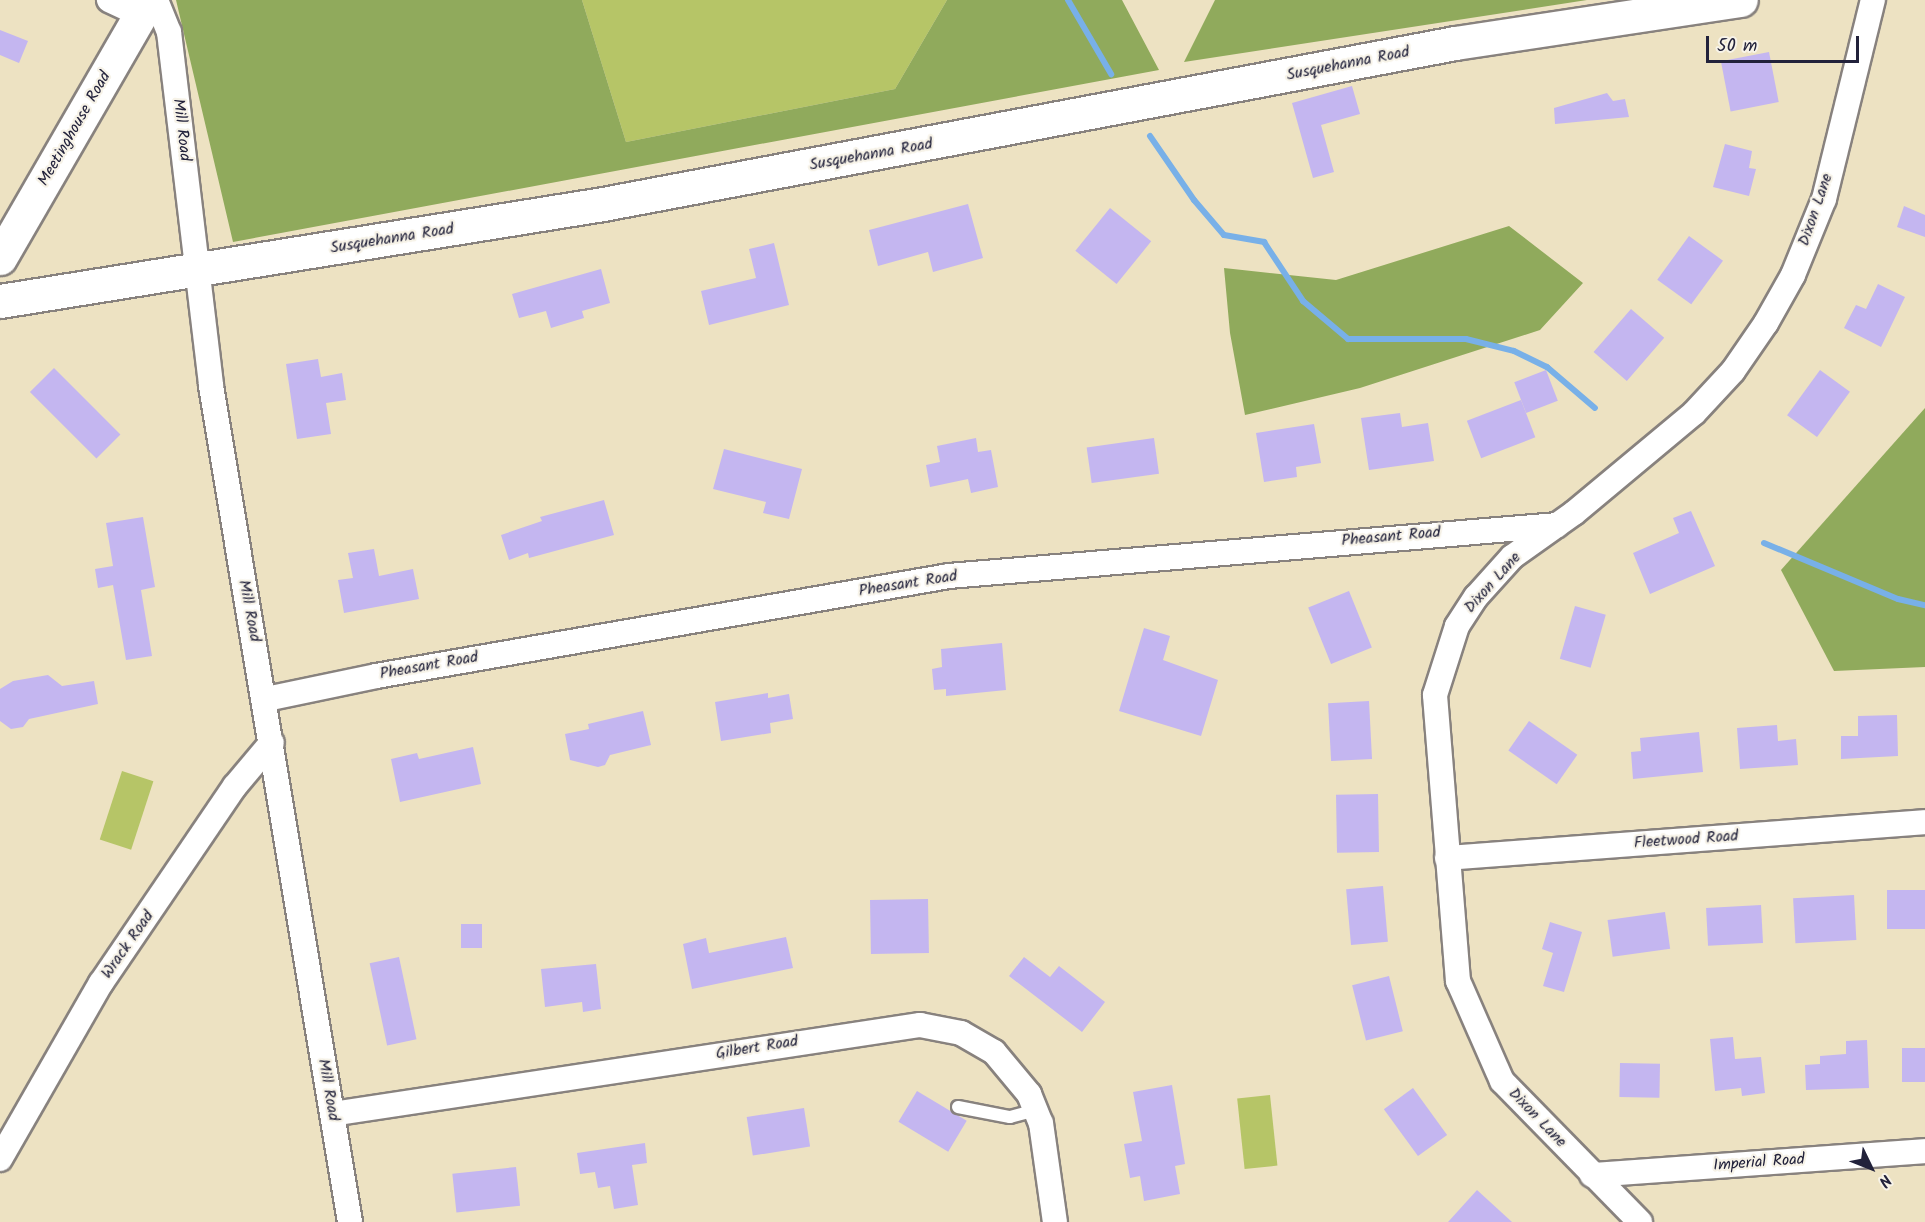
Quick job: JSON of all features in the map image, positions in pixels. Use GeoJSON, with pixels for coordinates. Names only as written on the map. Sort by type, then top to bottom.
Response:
{"type":"FeatureCollection","features":[{"type":"Feature","properties":{"kind":"main road","name":"Susquehanna Road"},"geometry":{"type":"LineString","coordinates":[[0,301],[195,267],[603,204],[1455,43],[1741,0]]}},
{"type":"Feature","properties":{"kind":"main road","name":"Meetinghouse Road"},"geometry":{"type":"LineString","coordinates":[[0,258],[149,5]]}},
{"type":"Feature","properties":{"kind":"street"},"geometry":{"type":"LineString","coordinates":[[109,0],[149,5]]}},
{"type":"Feature","properties":{"kind":"street","name":"Dixon Lane"},"geometry":{"type":"LineString","coordinates":[[1640,1222],[1502,1081],[1458,981],[1435,695],[1444,660],[1457,626],[1476,597],[1512,557],[1557,525],[1694,413],[1733,371],[1766,323],[1793,275],[1824,199],[1873,0]]}},
{"type":"Feature","properties":{"kind":"street","name":"Mill Road"},"geometry":{"type":"LineString","coordinates":[[149,5],[169,32],[195,267],[211,386],[266,699],[350,1222]]}},
{"type":"Feature","properties":{"kind":"street","name":"Pheasant Road"},"geometry":{"type":"LineString","coordinates":[[266,699],[376,675],[949,576],[1557,525]]}},
{"type":"Feature","properties":{"kind":"street","name":"Wrack Road"},"geometry":{"type":"LineString","coordinates":[[0,1159],[101,983],[235,786],[272,742]]}},
{"type":"Feature","properties":{"kind":"street","name":"Fleetwood Road"},"geometry":{"type":"LineString","coordinates":[[1447,858],[1925,822]]}},
{"type":"Feature","properties":{"kind":"street","name":"Gilbert Road"},"geometry":{"type":"LineString","coordinates":[[332,1114],[920,1025],[961,1033],[994,1052],[1029,1094],[1041,1123],[1054,1222]]}},
{"type":"Feature","properties":{"kind":"street","name":"Imperial Road"},"geometry":{"type":"LineString","coordinates":[[1592,1175],[1925,1150]]}},
{"type":"Feature","properties":{"kind":"lane"},"geometry":{"type":"LineString","coordinates":[[958,1107],[1010,1116],[1036,1110]]}},
{"type":"Feature","properties":{"kind":"green space"},"geometry":{"type":"Polygon","coordinates":[[[176,0],[582,0],[626,142],[895,89],[947,0],[1122,0],[1159,70],[233,242],[176,0]]]}},
{"type":"Feature","properties":{"kind":"green space"},"geometry":{"type":"Polygon","coordinates":[[[582,0],[947,0],[895,89],[626,142],[582,0]]]}},
{"type":"Feature","properties":{"kind":"green space"},"geometry":{"type":"Polygon","coordinates":[[[1215,0],[1587,0],[1184,62],[1215,0]]]}},
{"type":"Feature","properties":{"kind":"green space"},"geometry":{"type":"Polygon","coordinates":[[[1509,226],[1583,283],[1540,330],[1360,388],[1245,415],[1230,333],[1224,268],[1336,280],[1509,226]]]}},
{"type":"Feature","properties":{"kind":"green space"},"geometry":{"type":"Polygon","coordinates":[[[1925,408],[1925,667],[1834,671],[1781,570],[1925,408]]]}},
{"type":"Feature","properties":{"kind":"green space"},"geometry":{"type":"Polygon","coordinates":[[[122,771],[153,781],[131,850],[100,839],[122,771]]]}},
{"type":"Feature","properties":{"kind":"green space"},"geometry":{"type":"Polygon","coordinates":[[[1270,1095],[1277,1166],[1245,1169],[1237,1098],[1270,1095]]]}},
{"type":"Feature","properties":{"kind":"building"},"geometry":{"type":"Polygon","coordinates":[[[0,30],[28,41],[19,63],[0,55],[0,30]]]}},
{"type":"Feature","properties":{"kind":"building"},"geometry":{"type":"Polygon","coordinates":[[[1769,52],[1779,102],[1731,111],[1721,61],[1769,52]]]}},
{"type":"Feature","properties":{"kind":"building"},"geometry":{"type":"Polygon","coordinates":[[[1352,86],[1360,114],[1321,125],[1334,172],[1313,178],[1292,103],[1352,86]]]}},
{"type":"Feature","properties":{"kind":"building"},"geometry":{"type":"Polygon","coordinates":[[[1607,93],[1613,101],[1625,99],[1629,117],[1555,124],[1554,108],[1607,93]]]}},
{"type":"Feature","properties":{"kind":"building"},"geometry":{"type":"Polygon","coordinates":[[[1725,144],[1752,151],[1749,168],[1756,169],[1749,196],[1713,187],[1725,144]]]}},
{"type":"Feature","properties":{"kind":"building"},"geometry":{"type":"Polygon","coordinates":[[[968,204],[983,258],[933,272],[928,252],[878,266],[869,230],[968,204]]]}},
{"type":"Feature","properties":{"kind":"building"},"geometry":{"type":"Polygon","coordinates":[[[1904,206],[1925,215],[1925,237],[1897,227],[1904,206]]]}},
{"type":"Feature","properties":{"kind":"building"},"geometry":{"type":"Polygon","coordinates":[[[1110,208],[1151,241],[1117,284],[1075,251],[1110,208]]]}},
{"type":"Feature","properties":{"kind":"building"},"geometry":{"type":"Polygon","coordinates":[[[1689,236],[1723,261],[1691,304],[1657,280],[1689,236]]]}},
{"type":"Feature","properties":{"kind":"building"},"geometry":{"type":"Polygon","coordinates":[[[774,243],[789,305],[709,325],[701,291],[756,278],[749,249],[774,243]]]}},
{"type":"Feature","properties":{"kind":"building"},"geometry":{"type":"Polygon","coordinates":[[[601,269],[610,303],[582,311],[584,318],[551,328],[546,311],[519,318],[512,294],[601,269]]]}},
{"type":"Feature","properties":{"kind":"building"},"geometry":{"type":"Polygon","coordinates":[[[1878,284],[1905,297],[1881,347],[1844,328],[1856,305],[1866,309],[1878,284]]]}},
{"type":"Feature","properties":{"kind":"building"},"geometry":{"type":"Polygon","coordinates":[[[1631,309],[1664,338],[1627,381],[1594,352],[1631,309]]]}},
{"type":"Feature","properties":{"kind":"building"},"geometry":{"type":"Polygon","coordinates":[[[318,359],[321,377],[342,373],[346,400],[326,403],[331,434],[297,439],[286,364],[318,359]]]}},
{"type":"Feature","properties":{"kind":"building"},"geometry":{"type":"Polygon","coordinates":[[[54,368],[120,434],[96,459],[30,392],[54,368]]]}},
{"type":"Feature","properties":{"kind":"building"},"geometry":{"type":"Polygon","coordinates":[[[1546,370],[1558,401],[1526,413],[1514,382],[1546,370]]]}},
{"type":"Feature","properties":{"kind":"building"},"geometry":{"type":"Polygon","coordinates":[[[1820,370],[1850,392],[1817,437],[1787,415],[1820,370]]]}},
{"type":"Feature","properties":{"kind":"building"},"geometry":{"type":"Polygon","coordinates":[[[1521,400],[1535,437],[1481,458],[1467,421],[1521,400]]]}},
{"type":"Feature","properties":{"kind":"building"},"geometry":{"type":"Polygon","coordinates":[[[1400,413],[1402,427],[1428,423],[1434,461],[1369,470],[1361,418],[1400,413]]]}},
{"type":"Feature","properties":{"kind":"building"},"geometry":{"type":"Polygon","coordinates":[[[1314,424],[1321,463],[1296,467],[1297,477],[1264,482],[1256,433],[1314,424]]]}},
{"type":"Feature","properties":{"kind":"building"},"geometry":{"type":"Polygon","coordinates":[[[976,438],[978,452],[991,450],[998,487],[971,493],[968,479],[930,487],[926,465],[940,462],[937,446],[976,438]]]}},
{"type":"Feature","properties":{"kind":"building"},"geometry":{"type":"Polygon","coordinates":[[[1154,438],[1159,474],[1092,483],[1087,447],[1154,438]]]}},
{"type":"Feature","properties":{"kind":"building"},"geometry":{"type":"Polygon","coordinates":[[[724,449],[802,469],[789,519],[763,513],[766,502],[713,489],[724,449]]]}},
{"type":"Feature","properties":{"kind":"building"},"geometry":{"type":"Polygon","coordinates":[[[604,500],[614,535],[529,558],[528,553],[509,560],[501,535],[542,521],[540,517],[604,500]]]}},
{"type":"Feature","properties":{"kind":"building"},"geometry":{"type":"Polygon","coordinates":[[[1691,511],[1715,566],[1650,594],[1633,553],[1679,533],[1673,518],[1691,511]]]}},
{"type":"Feature","properties":{"kind":"building"},"geometry":{"type":"Polygon","coordinates":[[[143,517],[155,587],[141,590],[152,656],[126,660],[113,585],[98,588],[95,569],[113,566],[106,523],[143,517]]]}},
{"type":"Feature","properties":{"kind":"building"},"geometry":{"type":"Polygon","coordinates":[[[374,549],[379,576],[413,569],[419,599],[344,613],[338,580],[353,578],[348,553],[374,549]]]}},
{"type":"Feature","properties":{"kind":"building"},"geometry":{"type":"Polygon","coordinates":[[[1349,591],[1372,648],[1331,664],[1308,607],[1349,591]]]}},
{"type":"Feature","properties":{"kind":"building"},"geometry":{"type":"Polygon","coordinates":[[[1575,606],[1606,615],[1591,668],[1560,659],[1575,606]]]}},
{"type":"Feature","properties":{"kind":"building"},"geometry":{"type":"Polygon","coordinates":[[[1144,628],[1170,636],[1163,660],[1218,680],[1201,736],[1119,711],[1144,628]]]}},
{"type":"Feature","properties":{"kind":"building"},"geometry":{"type":"Polygon","coordinates":[[[1002,643],[1006,690],[946,696],[946,689],[934,690],[932,669],[942,667],[941,649],[1002,643]]]}},
{"type":"Feature","properties":{"kind":"building"},"geometry":{"type":"Polygon","coordinates":[[[48,675],[62,686],[94,681],[98,704],[29,719],[23,727],[11,729],[0,721],[0,689],[13,681],[48,675]]]}},
{"type":"Feature","properties":{"kind":"building"},"geometry":{"type":"Polygon","coordinates":[[[768,693],[768,698],[789,694],[793,719],[770,723],[771,733],[721,741],[715,702],[768,693]]]}},
{"type":"Feature","properties":{"kind":"building"},"geometry":{"type":"Polygon","coordinates":[[[1369,701],[1372,759],[1331,761],[1328,703],[1369,701]]]}},
{"type":"Feature","properties":{"kind":"building"},"geometry":{"type":"Polygon","coordinates":[[[643,711],[651,745],[610,755],[605,765],[598,767],[570,760],[565,734],[589,729],[588,724],[643,711]]]}},
{"type":"Feature","properties":{"kind":"building"},"geometry":{"type":"Polygon","coordinates":[[[1897,715],[1898,756],[1841,759],[1841,736],[1858,736],[1858,716],[1897,715]]]}},
{"type":"Feature","properties":{"kind":"building"},"geometry":{"type":"Polygon","coordinates":[[[1529,721],[1577,755],[1557,784],[1508,750],[1529,721]]]}},
{"type":"Feature","properties":{"kind":"building"},"geometry":{"type":"Polygon","coordinates":[[[1777,725],[1778,741],[1796,739],[1798,765],[1740,769],[1737,728],[1777,725]]]}},
{"type":"Feature","properties":{"kind":"building"},"geometry":{"type":"Polygon","coordinates":[[[1699,732],[1703,772],[1633,779],[1631,752],[1641,751],[1640,738],[1699,732]]]}},
{"type":"Feature","properties":{"kind":"building"},"geometry":{"type":"Polygon","coordinates":[[[473,747],[481,784],[400,802],[391,759],[417,753],[419,759],[473,747]]]}},
{"type":"Feature","properties":{"kind":"building"},"geometry":{"type":"Polygon","coordinates":[[[1378,794],[1379,852],[1337,853],[1336,795],[1378,794]]]}},
{"type":"Feature","properties":{"kind":"building"},"geometry":{"type":"Polygon","coordinates":[[[1383,886],[1388,942],[1351,945],[1346,889],[1383,886]]]}},
{"type":"Feature","properties":{"kind":"building"},"geometry":{"type":"Polygon","coordinates":[[[1887,890],[1925,890],[1925,929],[1887,929],[1887,890]]]}},
{"type":"Feature","properties":{"kind":"building"},"geometry":{"type":"Polygon","coordinates":[[[1854,895],[1856,940],[1795,943],[1793,898],[1854,895]]]}},
{"type":"Feature","properties":{"kind":"building"},"geometry":{"type":"Polygon","coordinates":[[[928,899],[929,953],[871,954],[870,900],[928,899]]]}},
{"type":"Feature","properties":{"kind":"building"},"geometry":{"type":"Polygon","coordinates":[[[1761,905],[1763,943],[1708,946],[1706,908],[1761,905]]]}},
{"type":"Feature","properties":{"kind":"building"},"geometry":{"type":"Polygon","coordinates":[[[1665,912],[1670,949],[1613,957],[1608,920],[1665,912]]]}},
{"type":"Feature","properties":{"kind":"building"},"geometry":{"type":"Polygon","coordinates":[[[1550,922],[1582,932],[1564,992],[1543,986],[1553,953],[1542,949],[1550,922]]]}},
{"type":"Feature","properties":{"kind":"building"},"geometry":{"type":"Polygon","coordinates":[[[461,924],[482,924],[482,948],[461,948],[461,924]]]}},
{"type":"Feature","properties":{"kind":"building"},"geometry":{"type":"Polygon","coordinates":[[[786,937],[793,968],[692,989],[683,944],[706,938],[709,953],[786,937]]]}},
{"type":"Feature","properties":{"kind":"building"},"geometry":{"type":"Polygon","coordinates":[[[399,957],[416,1039],[387,1045],[370,963],[399,957]]]}},
{"type":"Feature","properties":{"kind":"building"},"geometry":{"type":"Polygon","coordinates":[[[1024,957],[1050,977],[1059,966],[1105,1002],[1082,1032],[1009,976],[1024,957]]]}},
{"type":"Feature","properties":{"kind":"building"},"geometry":{"type":"Polygon","coordinates":[[[596,964],[601,1009],[583,1012],[582,1002],[545,1007],[541,969],[596,964]]]}},
{"type":"Feature","properties":{"kind":"building"},"geometry":{"type":"Polygon","coordinates":[[[1389,976],[1403,1031],[1366,1040],[1352,985],[1389,976]]]}},
{"type":"Feature","properties":{"kind":"building"},"geometry":{"type":"Polygon","coordinates":[[[1733,1037],[1735,1059],[1761,1057],[1765,1093],[1742,1096],[1741,1088],[1715,1091],[1710,1039],[1733,1037]]]}},
{"type":"Feature","properties":{"kind":"building"},"geometry":{"type":"Polygon","coordinates":[[[1867,1040],[1869,1088],[1806,1090],[1805,1065],[1820,1064],[1820,1056],[1846,1054],[1846,1041],[1867,1040]]]}},
{"type":"Feature","properties":{"kind":"building"},"geometry":{"type":"Polygon","coordinates":[[[1902,1048],[1925,1048],[1925,1082],[1902,1082],[1902,1048]]]}},
{"type":"Feature","properties":{"kind":"building"},"geometry":{"type":"Polygon","coordinates":[[[1620,1063],[1660,1064],[1659,1098],[1619,1097],[1620,1063]]]}},
{"type":"Feature","properties":{"kind":"building"},"geometry":{"type":"Polygon","coordinates":[[[1172,1085],[1185,1164],[1175,1166],[1180,1194],[1144,1201],[1140,1176],[1130,1178],[1124,1144],[1142,1141],[1133,1092],[1172,1085]]]}},
{"type":"Feature","properties":{"kind":"building"},"geometry":{"type":"Polygon","coordinates":[[[1413,1088],[1447,1135],[1418,1156],[1384,1109],[1413,1088]]]}},
{"type":"Feature","properties":{"kind":"building"},"geometry":{"type":"Polygon","coordinates":[[[917,1091],[967,1121],[948,1152],[898,1122],[917,1091]]]}},
{"type":"Feature","properties":{"kind":"building"},"geometry":{"type":"Polygon","coordinates":[[[804,1108],[810,1147],[753,1156],[747,1117],[804,1108]]]}},
{"type":"Feature","properties":{"kind":"building"},"geometry":{"type":"Polygon","coordinates":[[[645,1143],[647,1163],[632,1165],[638,1205],[614,1209],[610,1186],[598,1188],[595,1172],[580,1174],[577,1153],[645,1143]]]}},
{"type":"Feature","properties":{"kind":"building"},"geometry":{"type":"Polygon","coordinates":[[[516,1167],[520,1206],[456,1212],[452,1174],[516,1167]]]}},
{"type":"Feature","properties":{"kind":"building"},"geometry":{"type":"Polygon","coordinates":[[[1477,1190],[1512,1222],[1448,1222],[1477,1190]]]}},
{"type":"Feature","properties":{"kind":"waterway"},"geometry":{"type":"LineString","coordinates":[[1068,0],[1111,74]]}},
{"type":"Feature","properties":{"kind":"waterway"},"geometry":{"type":"LineString","coordinates":[[1150,136],[1194,200],[1224,235],[1264,242],[1303,301],[1348,339],[1466,339],[1514,351],[1547,367],[1595,408]]}},
{"type":"Feature","properties":{"kind":"waterway"},"geometry":{"type":"LineString","coordinates":[[1764,543],[1898,599],[1925,605]]}}]}
